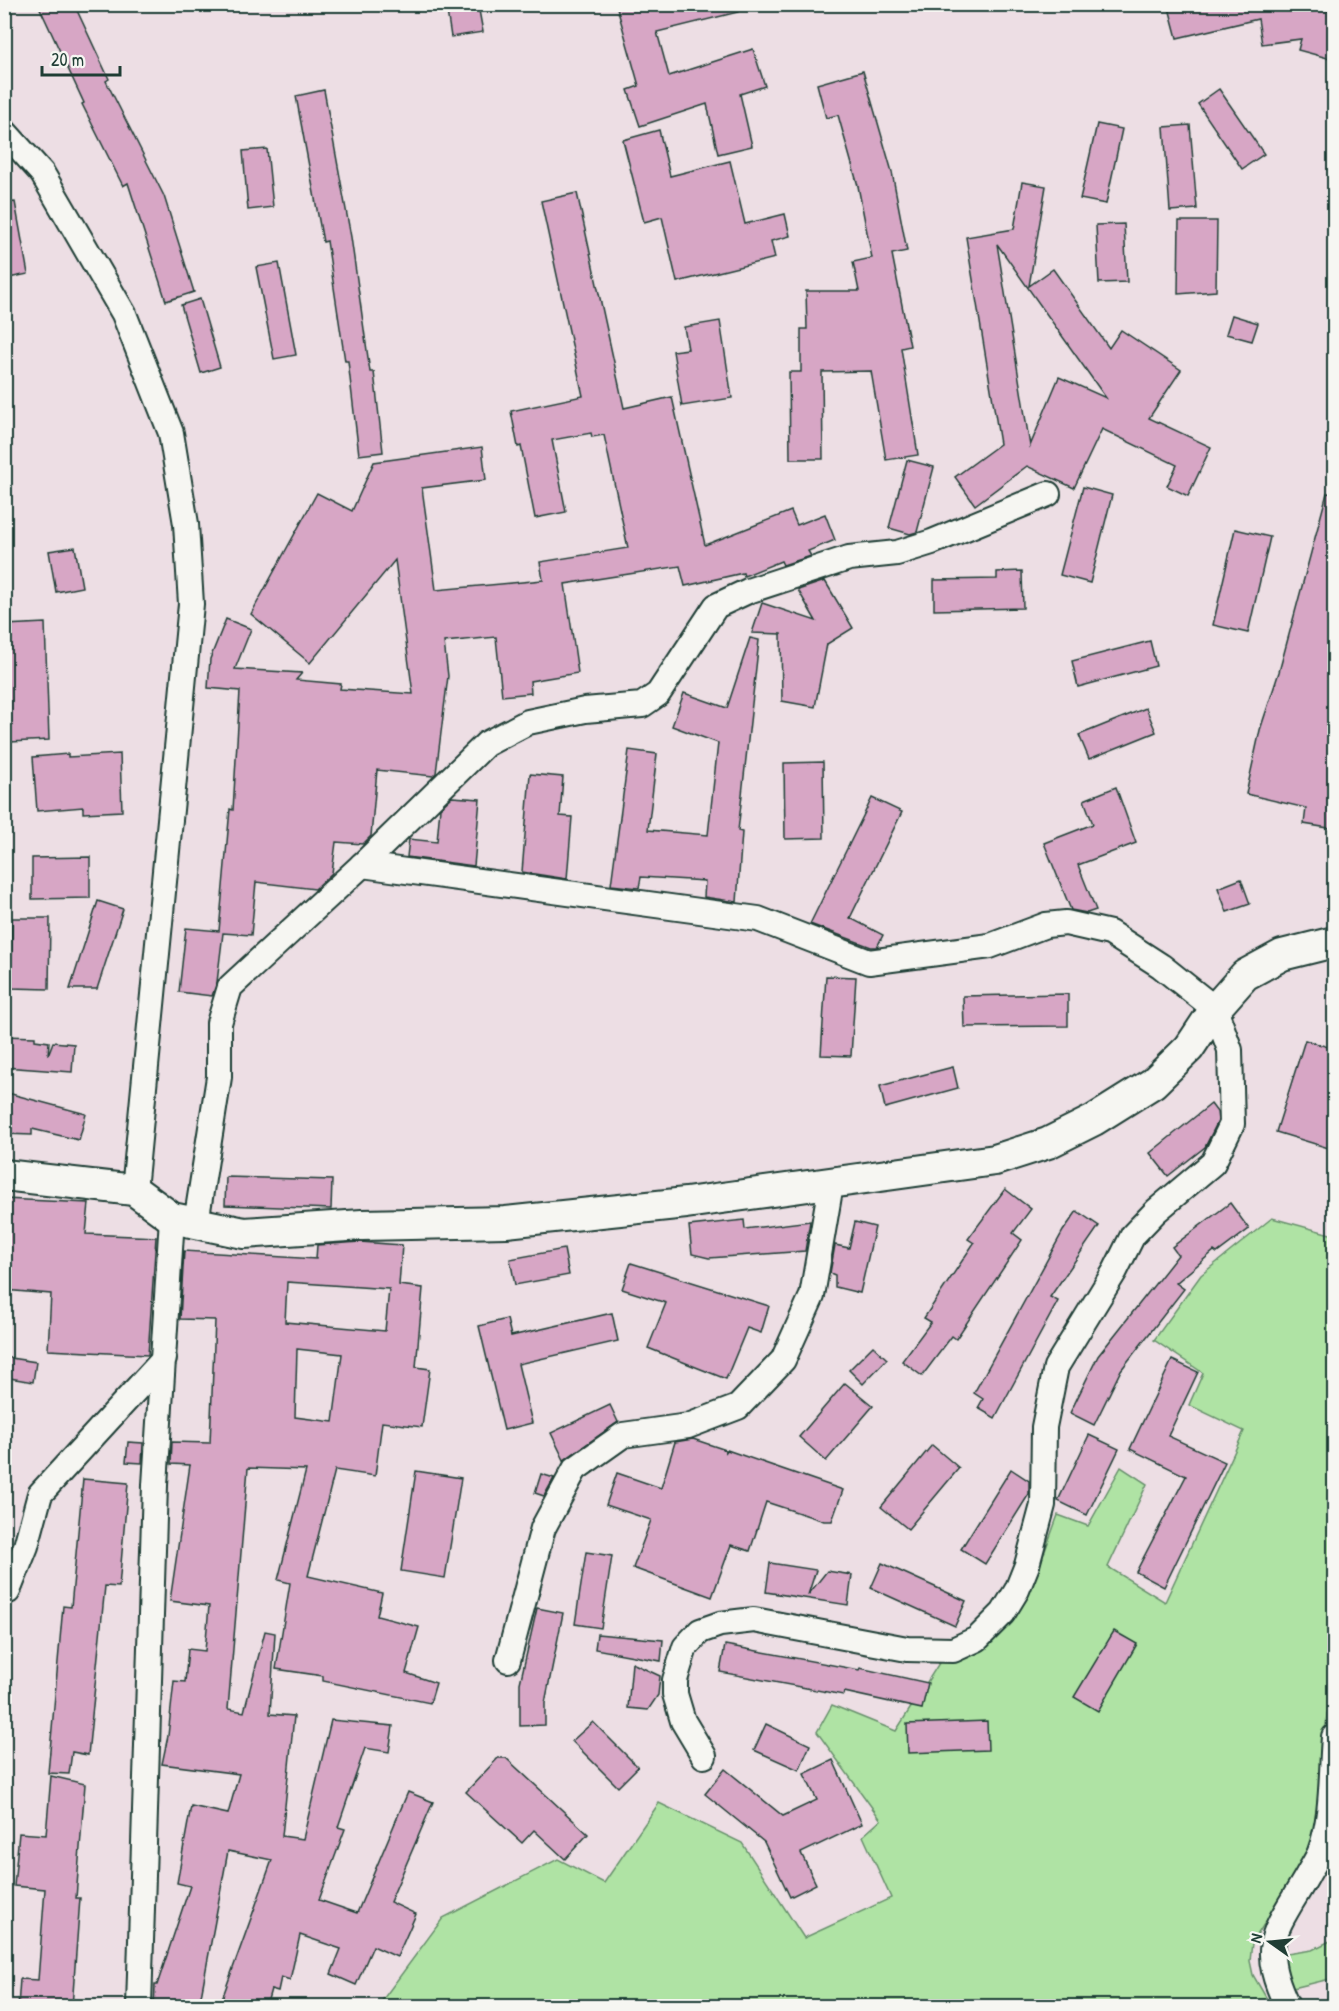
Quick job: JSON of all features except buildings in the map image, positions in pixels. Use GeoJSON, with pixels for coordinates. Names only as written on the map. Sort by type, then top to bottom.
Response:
{"type":"FeatureCollection","features":[{"type":"Feature","properties":{"kind":"street"},"geometry":{"type":"LineString","coordinates":[[4,131],[42,173],[124,314],[171,433],[186,524],[191,604],[134,1190]]}},
{"type":"Feature","properties":{"kind":"street"},"geometry":{"type":"LineString","coordinates":[[139,2007],[155,1485],[164,1359],[184,1221],[219,1077],[219,1023],[230,987],[362,865],[486,744],[528,722],[585,710],[642,705],[658,694],[716,606],[748,591],[849,558],[897,552],[932,542],[1048,494]]}},
{"type":"Feature","properties":{"kind":"street"},"geometry":{"type":"LineString","coordinates":[[362,865],[758,919],[869,962],[990,946],[1046,925],[1066,923],[1110,933],[1161,966],[1215,1009],[1230,1050],[1232,1124],[1213,1163],[1156,1211],[1133,1235],[1115,1271],[1056,1367],[1044,1426],[1044,1505],[1027,1565],[1017,1590],[1003,1613],[977,1639],[953,1650],[907,1649],[754,1620],[720,1624],[700,1631],[685,1647],[675,1680],[675,1694],[683,1720],[704,1756]]}},
{"type":"Feature","properties":{"kind":"street"},"geometry":{"type":"LineString","coordinates":[[4,1175],[134,1190],[184,1221],[244,1233],[362,1225],[506,1221],[686,1203],[995,1160],[1048,1143],[1094,1120],[1153,1083],[1189,1048],[1215,1009],[1245,975],[1282,955],[1335,942]]}},
{"type":"Feature","properties":{"kind":"street"},"geometry":{"type":"LineString","coordinates":[[508,1660],[543,1528],[575,1469],[623,1435],[688,1426],[738,1407],[783,1360],[812,1296],[831,1184]]}},
{"type":"Feature","properties":{"kind":"street"},"geometry":{"type":"LineString","coordinates":[[4,1591],[8,1591],[26,1546],[40,1494],[164,1359]]}},
{"type":"Feature","properties":{"kind":"street"},"geometry":{"type":"LineString","coordinates":[[1287,2007],[1272,1967],[1270,1949],[1273,1933],[1320,1852],[1327,1821],[1335,1737]]}},
{"type":"Feature","properties":{"kind":"green space"},"geometry":{"type":"Polygon","coordinates":[[[1272,1218],[1334,1235],[1334,1694],[1327,1714],[1316,1830],[1305,1860],[1252,1943],[1250,1961],[1253,1975],[1271,2006],[378,2006],[443,1918],[558,1859],[604,1883],[659,1803],[742,1843],[804,1938],[891,1898],[863,1836],[881,1820],[817,1732],[832,1705],[896,1731],[939,1663],[992,1641],[1030,1592],[1058,1515],[1088,1526],[1121,1467],[1147,1484],[1108,1567],[1165,1602],[1244,1431],[1189,1405],[1203,1373],[1154,1340],[1201,1275],[1272,1218]]]}},
{"type":"Feature","properties":{"kind":"green space"},"geometry":{"type":"Polygon","coordinates":[[[1334,1939],[1334,1978],[1289,1989],[1280,1955],[1312,1950],[1334,1939]]]}}]}
